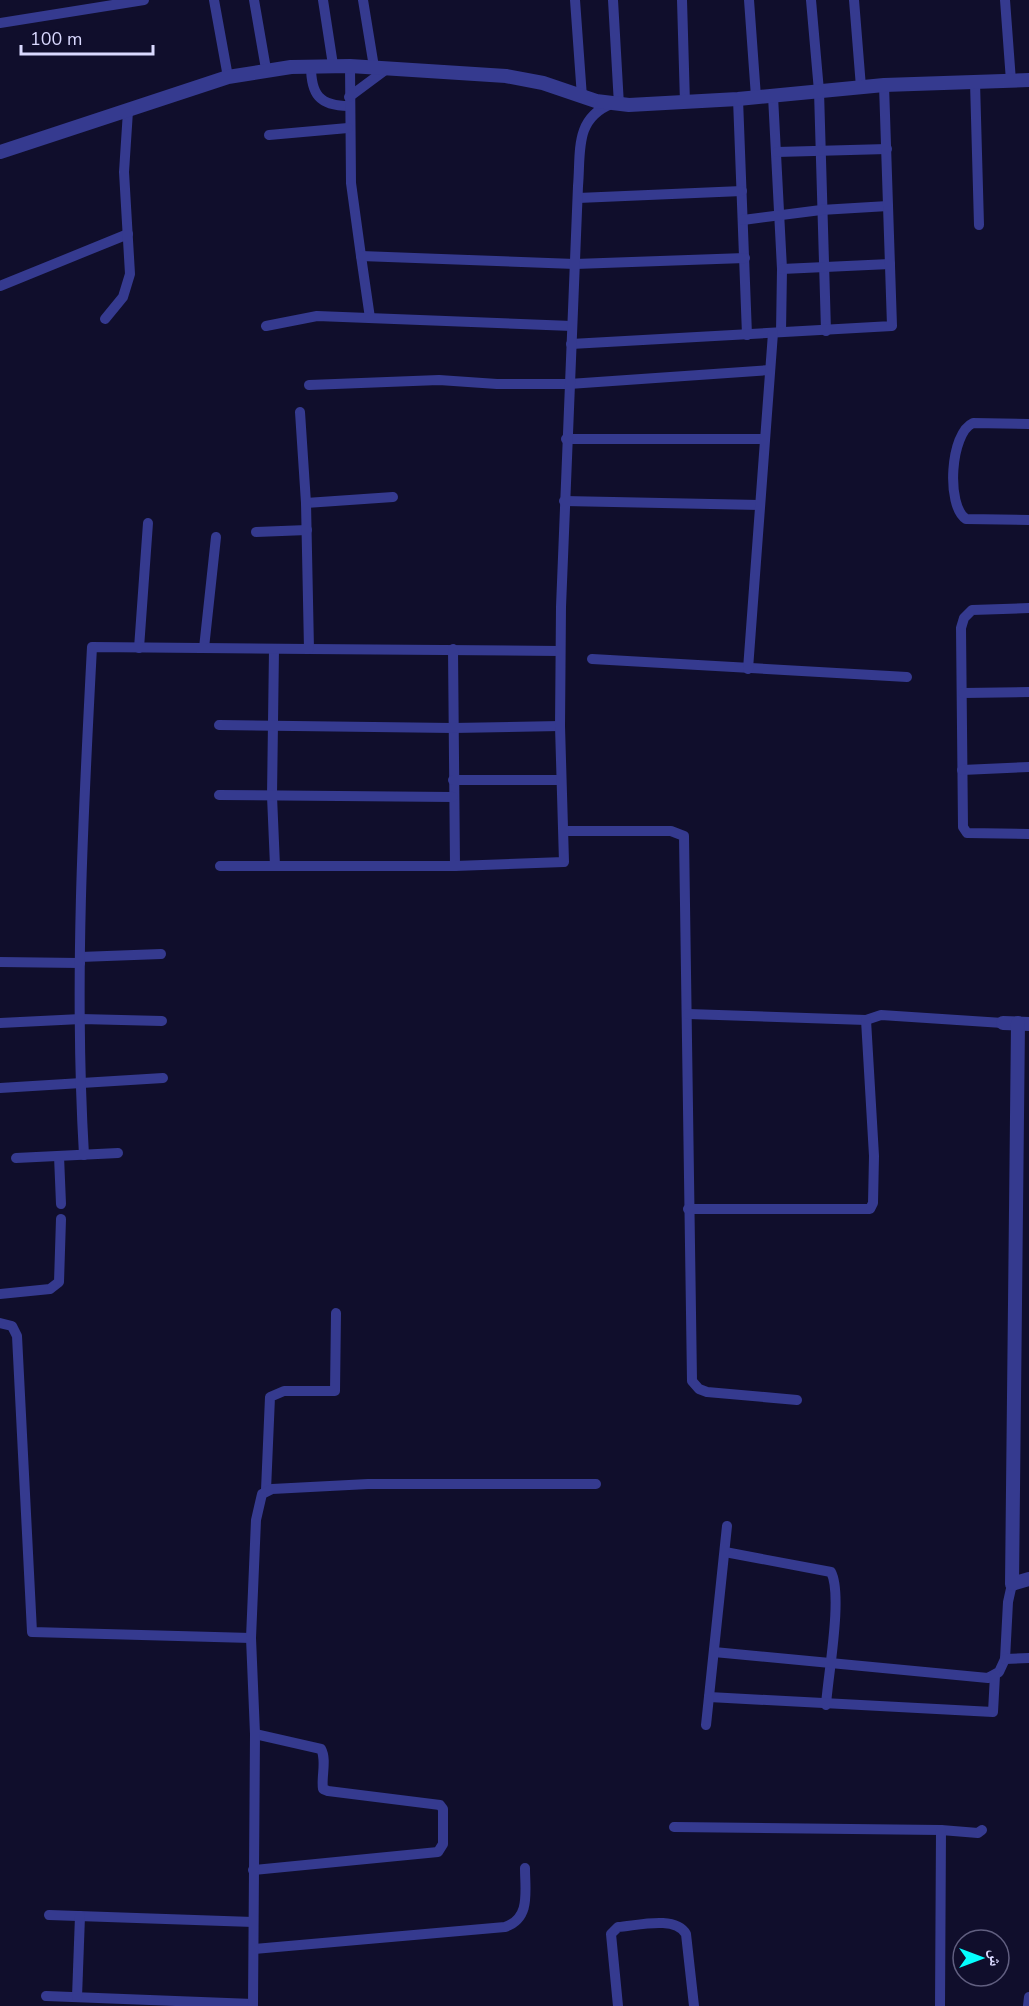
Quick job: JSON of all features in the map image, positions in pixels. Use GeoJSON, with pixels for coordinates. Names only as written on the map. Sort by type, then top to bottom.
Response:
{"type":"FeatureCollection","features":[{"type":"Feature","properties":{"kind":"street"},"geometry":{"type":"LineString","coordinates":[[0,23],[144,0]]}},
{"type":"Feature","properties":{"kind":"street"},"geometry":{"type":"LineString","coordinates":[[214,0],[228,77]]}},
{"type":"Feature","properties":{"kind":"street"},"geometry":{"type":"LineString","coordinates":[[254,0],[266,69]]}},
{"type":"Feature","properties":{"kind":"street"},"geometry":{"type":"LineString","coordinates":[[323,0],[333,65]]}},
{"type":"Feature","properties":{"kind":"street"},"geometry":{"type":"LineString","coordinates":[[363,0],[381,68]]}},
{"type":"Feature","properties":{"kind":"street"},"geometry":{"type":"LineString","coordinates":[[575,0],[582,97]]}},
{"type":"Feature","properties":{"kind":"street"},"geometry":{"type":"LineString","coordinates":[[613,0],[615,105]]}},
{"type":"Feature","properties":{"kind":"street"},"geometry":{"type":"LineString","coordinates":[[682,0],[685,103]]}},
{"type":"Feature","properties":{"kind":"street"},"geometry":{"type":"LineString","coordinates":[[749,0],[756,97]]}},
{"type":"Feature","properties":{"kind":"street"},"geometry":{"type":"LineString","coordinates":[[811,0],[819,91],[826,331]]}},
{"type":"Feature","properties":{"kind":"street"},"geometry":{"type":"LineString","coordinates":[[854,0],[861,87]]}},
{"type":"Feature","properties":{"kind":"street"},"geometry":{"type":"LineString","coordinates":[[1005,0],[1011,81]]}},
{"type":"Feature","properties":{"kind":"street"},"geometry":{"type":"LineString","coordinates":[[0,152],[228,77],[266,69],[333,65],[506,76],[543,83],[582,97],[615,105],[685,103],[884,85],[1029,80]]}},
{"type":"Feature","properties":{"kind":"street"},"geometry":{"type":"LineString","coordinates":[[311,66],[312,83],[321,99],[332,106],[349,102],[381,68]]}},
{"type":"Feature","properties":{"kind":"street"},"geometry":{"type":"LineString","coordinates":[[350,66],[348,128],[351,191],[370,318]]}},
{"type":"Feature","properties":{"kind":"street"},"geometry":{"type":"LineString","coordinates":[[975,82],[979,225]]}},
{"type":"Feature","properties":{"kind":"street"},"geometry":{"type":"LineString","coordinates":[[571,344],[892,326],[884,85]]}},
{"type":"Feature","properties":{"kind":"street"},"geometry":{"type":"LineString","coordinates":[[748,669],[770,370],[777,333],[782,269],[773,96]]}},
{"type":"Feature","properties":{"kind":"street"},"geometry":{"type":"LineString","coordinates":[[738,99],[747,335]]}},
{"type":"Feature","properties":{"kind":"street"},"geometry":{"type":"LineString","coordinates":[[220,866],[559,864],[565,858],[561,780],[560,651],[566,439],[578,198],[584,128],[596,111],[615,105]]}},
{"type":"Feature","properties":{"kind":"street"},"geometry":{"type":"LineString","coordinates":[[105,319],[119,303],[129,280],[124,172],[128,111]]}},
{"type":"Feature","properties":{"kind":"street"},"geometry":{"type":"LineString","coordinates":[[269,135],[348,128]]}},
{"type":"Feature","properties":{"kind":"street"},"geometry":{"type":"LineString","coordinates":[[777,152],[887,149]]}},
{"type":"Feature","properties":{"kind":"street"},"geometry":{"type":"LineString","coordinates":[[578,198],[742,191]]}},
{"type":"Feature","properties":{"kind":"street"},"geometry":{"type":"LineString","coordinates":[[743,220],[821,210],[888,206]]}},
{"type":"Feature","properties":{"kind":"street"},"geometry":{"type":"LineString","coordinates":[[0,286],[128,234]]}},
{"type":"Feature","properties":{"kind":"street"},"geometry":{"type":"LineString","coordinates":[[361,256],[575,264],[745,258]]}},
{"type":"Feature","properties":{"kind":"street"},"geometry":{"type":"LineString","coordinates":[[782,269],[823,269],[890,264]]}},
{"type":"Feature","properties":{"kind":"street"},"geometry":{"type":"LineString","coordinates":[[266,326],[317,316],[572,326]]}},
{"type":"Feature","properties":{"kind":"street"},"geometry":{"type":"LineString","coordinates":[[309,386],[439,380],[489,384],[569,384],[770,370]]}},
{"type":"Feature","properties":{"kind":"street"},"geometry":{"type":"LineString","coordinates":[[300,412],[306,503],[309,650]]}},
{"type":"Feature","properties":{"kind":"street"},"geometry":{"type":"LineString","coordinates":[[1029,424],[973,423],[966,426],[958,440],[954,489],[958,511],[966,519],[1029,520]]}},
{"type":"Feature","properties":{"kind":"street"},"geometry":{"type":"LineString","coordinates":[[566,439],[765,438]]}},
{"type":"Feature","properties":{"kind":"street"},"geometry":{"type":"LineString","coordinates":[[306,503],[393,497]]}},
{"type":"Feature","properties":{"kind":"street"},"geometry":{"type":"LineString","coordinates":[[564,501],[760,505]]}},
{"type":"Feature","properties":{"kind":"street"},"geometry":{"type":"LineString","coordinates":[[139,648],[148,523]]}},
{"type":"Feature","properties":{"kind":"street"},"geometry":{"type":"LineString","coordinates":[[256,532],[307,530]]}},
{"type":"Feature","properties":{"kind":"street"},"geometry":{"type":"LineString","coordinates":[[204,648],[216,537]]}},
{"type":"Feature","properties":{"kind":"street"},"geometry":{"type":"LineString","coordinates":[[1029,608],[976,610],[966,614],[961,628],[964,830],[982,835],[1029,834]]}},
{"type":"Feature","properties":{"kind":"street"},"geometry":{"type":"LineString","coordinates":[[84,1155],[80,1083],[80,960],[92,647],[560,651]]}},
{"type":"Feature","properties":{"kind":"street"},"geometry":{"type":"LineString","coordinates":[[274,649],[272,796],[274,866]]}},
{"type":"Feature","properties":{"kind":"street"},"geometry":{"type":"LineString","coordinates":[[453,649],[455,866]]}},
{"type":"Feature","properties":{"kind":"street"},"geometry":{"type":"LineString","coordinates":[[592,658],[907,677]]}},
{"type":"Feature","properties":{"kind":"street"},"geometry":{"type":"LineString","coordinates":[[963,693],[1029,692]]}},
{"type":"Feature","properties":{"kind":"street"},"geometry":{"type":"LineString","coordinates":[[219,725],[453,728],[560,726]]}},
{"type":"Feature","properties":{"kind":"street"},"geometry":{"type":"LineString","coordinates":[[962,770],[1029,767]]}},
{"type":"Feature","properties":{"kind":"street"},"geometry":{"type":"LineString","coordinates":[[453,780],[561,780]]}},
{"type":"Feature","properties":{"kind":"street"},"geometry":{"type":"LineString","coordinates":[[219,795],[453,798]]}},
{"type":"Feature","properties":{"kind":"street"},"geometry":{"type":"LineString","coordinates":[[564,831],[670,831],[684,836],[692,1381],[699,1389],[707,1392],[797,1400]]}},
{"type":"Feature","properties":{"kind":"street"},"geometry":{"type":"LineString","coordinates":[[0,962],[80,960],[161,954]]}},
{"type":"Feature","properties":{"kind":"street"},"geometry":{"type":"LineString","coordinates":[[688,1014],[866,1020],[881,1015],[1017,1023],[1012,1584],[1008,1602],[1005,1659],[1002,1668],[988,1678],[714,1652]]}},
{"type":"Feature","properties":{"kind":"street"},"geometry":{"type":"LineString","coordinates":[[0,1023],[81,1019],[162,1021]]}},
{"type":"Feature","properties":{"kind":"street"},"geometry":{"type":"LineString","coordinates":[[688,1209],[870,1209],[873,1203],[874,1156],[866,1020]]}},
{"type":"Feature","properties":{"kind":"street"},"geometry":{"type":"LineString","coordinates":[[0,1088],[163,1078]]}},
{"type":"Feature","properties":{"kind":"street"},"geometry":{"type":"LineString","coordinates":[[16,1158],[117,1153]]}},
{"type":"Feature","properties":{"kind":"street"},"geometry":{"type":"LineString","coordinates":[[59,1156],[61,1204]]}},
{"type":"Feature","properties":{"kind":"street"},"geometry":{"type":"LineString","coordinates":[[0,1294],[50,1289],[59,1282],[61,1219]]}},
{"type":"Feature","properties":{"kind":"street"},"geometry":{"type":"LineString","coordinates":[[46,1996],[253,2005],[255,1734],[252,1638],[257,1514],[262,1494],[266,1490],[270,1397],[284,1391],[335,1391],[336,1313]]}},
{"type":"Feature","properties":{"kind":"street"},"geometry":{"type":"LineString","coordinates":[[0,1323],[12,1326],[16,1336],[32,1632],[252,1638]]}},
{"type":"Feature","properties":{"kind":"street"},"geometry":{"type":"LineString","coordinates":[[266,1490],[368,1484],[596,1484]]}},
{"type":"Feature","properties":{"kind":"street"},"geometry":{"type":"LineString","coordinates":[[706,1725],[727,1526]]}},
{"type":"Feature","properties":{"kind":"street"},"geometry":{"type":"LineString","coordinates":[[725,1552],[831,1572],[834,1580],[834,1622],[826,1705]]}},
{"type":"Feature","properties":{"kind":"street"},"geometry":{"type":"LineString","coordinates":[[1012,1584],[1029,1579]]}},
{"type":"Feature","properties":{"kind":"street"},"geometry":{"type":"LineString","coordinates":[[1005,1659],[1029,1658]]}},
{"type":"Feature","properties":{"kind":"street"},"geometry":{"type":"LineString","coordinates":[[709,1696],[826,1705],[993,1712],[995,1675]]}},
{"type":"Feature","properties":{"kind":"street"},"geometry":{"type":"LineString","coordinates":[[253,1870],[438,1852],[443,1844],[443,1809],[440,1805],[328,1791],[323,1789],[322,1783],[323,1754],[321,1749],[255,1734]]}},
{"type":"Feature","properties":{"kind":"street"},"geometry":{"type":"LineString","coordinates":[[674,1827],[941,1830],[978,1833],[982,1830]]}},
{"type":"Feature","properties":{"kind":"street"},"geometry":{"type":"LineString","coordinates":[[940,2006],[941,1830]]}},
{"type":"Feature","properties":{"kind":"street"},"geometry":{"type":"LineString","coordinates":[[254,1949],[505,1927],[516,1923],[525,1909],[525,1868]]}},
{"type":"Feature","properties":{"kind":"street"},"geometry":{"type":"LineString","coordinates":[[49,1915],[253,1922]]}},
{"type":"Feature","properties":{"kind":"street"},"geometry":{"type":"LineString","coordinates":[[77,1997],[80,1916]]}},
{"type":"Feature","properties":{"kind":"street"},"geometry":{"type":"LineString","coordinates":[[618,2006],[611,1934],[618,1928],[670,1924],[683,1929],[686,1934],[694,2006]]}},
{"type":"Feature","properties":{"kind":"street"},"geometry":{"type":"LineString","coordinates":[[1028,2006],[1029,1997]]}}]}
